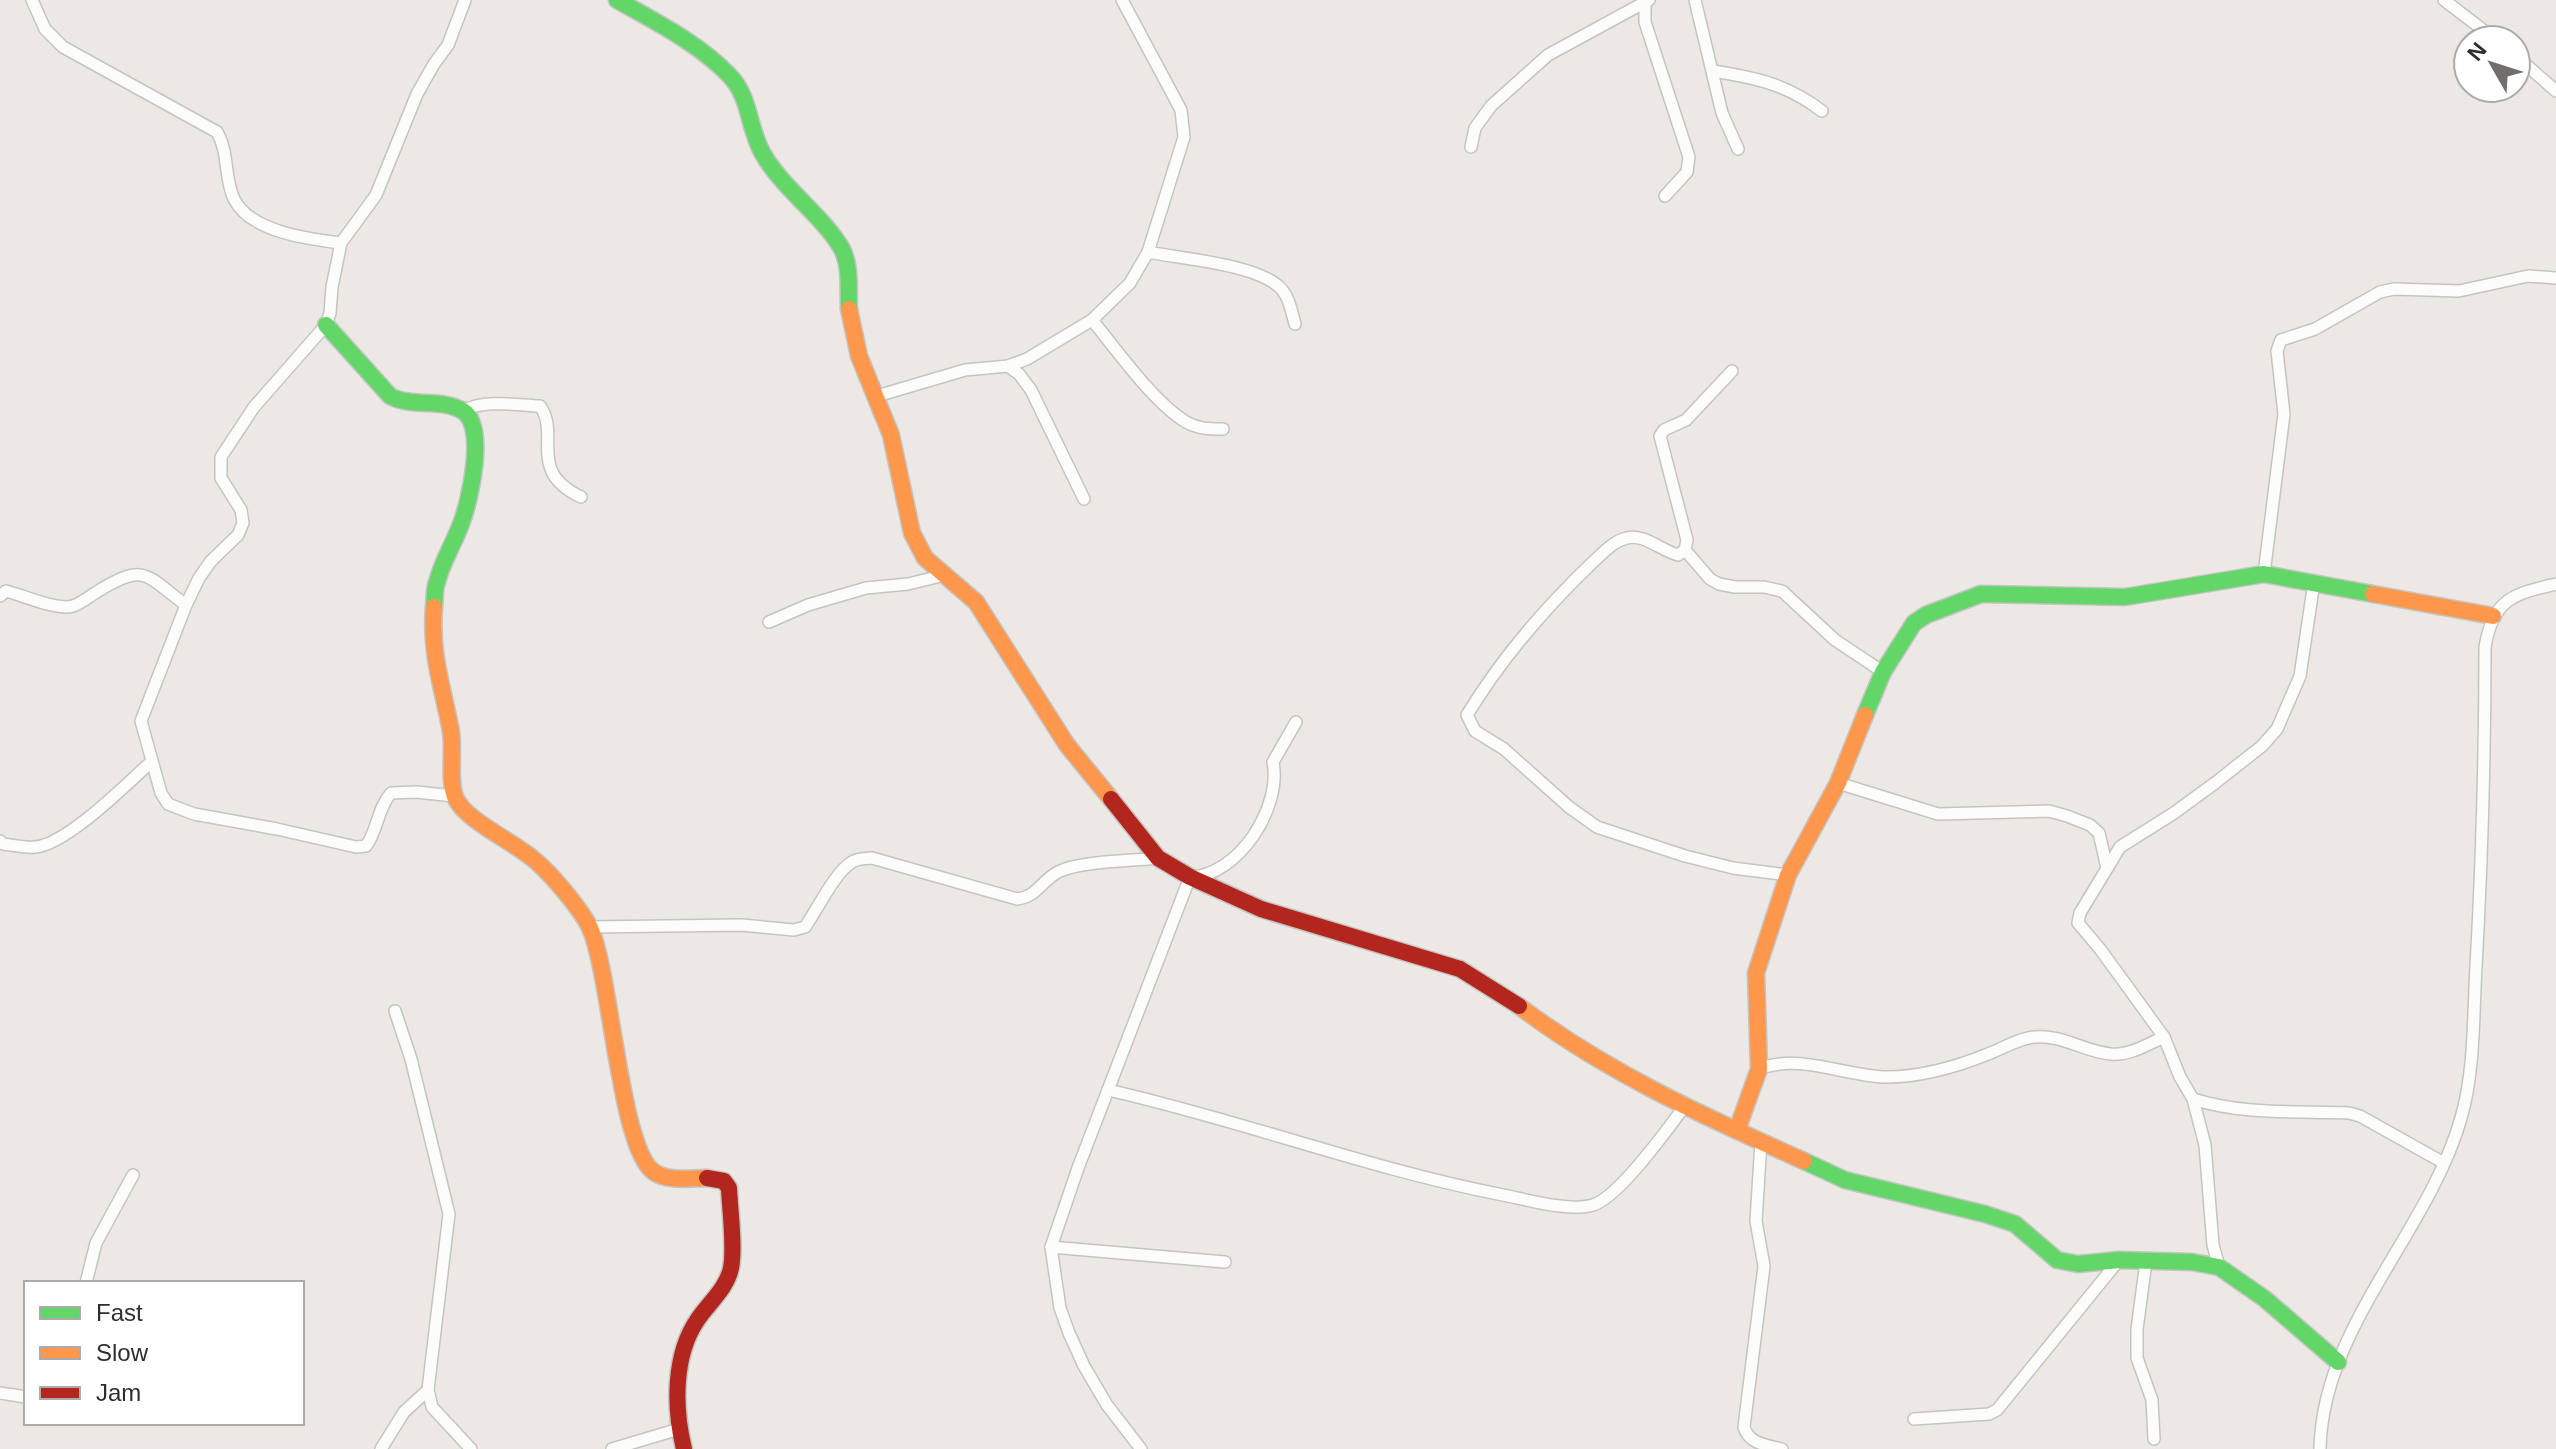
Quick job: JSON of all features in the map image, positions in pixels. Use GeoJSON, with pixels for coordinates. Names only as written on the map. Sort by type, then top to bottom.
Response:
{"type":"FeatureCollection","features":[{"type":"Feature","properties":{"kind":"street"},"geometry":{"type":"LineString","coordinates":[[32,0],[45,29],[63,47],[217,132],[222,141],[234,199],[243,211],[289,236],[341,243]]}},
{"type":"Feature","properties":{"kind":"street"},"geometry":{"type":"LineString","coordinates":[[454,796],[391,793],[383,802],[371,839],[366,846],[356,847],[179,810],[168,804],[161,793],[141,721],[199,578],[211,561],[238,535],[243,523],[241,510],[221,478],[221,457],[254,407],[326,325],[341,243],[376,195],[417,94],[448,45],[465,0]]}},
{"type":"Feature","properties":{"kind":"street"},"geometry":{"type":"LineString","coordinates":[[617,0],[673,33],[722,68],[736,82],[747,105],[754,137],[764,156],[841,247],[848,264],[849,319],[859,356],[891,435],[912,533],[925,558],[976,602],[1067,745],[1158,858],[1190,877],[1261,909],[1460,969],[1513,1001],[1555,1033],[1684,1107],[1845,1180],[2015,1224],[2057,1260],[2078,1264],[2119,1260],[2192,1262],[2219,1267],[2265,1299],[2338,1362]]}},
{"type":"Feature","properties":{"kind":"street"},"geometry":{"type":"LineString","coordinates":[[877,396],[965,370],[1008,366],[1027,359],[1092,320],[1130,283],[1148,252],[1184,137],[1181,110],[1122,0]]}},
{"type":"Feature","properties":{"kind":"street"},"geometry":{"type":"LineString","coordinates":[[1695,0],[1722,113],[1738,149]]}},
{"type":"Feature","properties":{"kind":"street"},"geometry":{"type":"LineString","coordinates":[[2444,0],[2475,24]]}},
{"type":"Feature","properties":{"kind":"street"},"geometry":{"type":"LineString","coordinates":[[1471,147],[1475,128],[1491,106],[1548,55],[1647,1],[1645,22],[1689,157],[1687,172],[1665,196]]}},
{"type":"Feature","properties":{"kind":"street"},"geometry":{"type":"LineString","coordinates":[[2532,70],[2556,91]]}},
{"type":"Feature","properties":{"kind":"street"},"geometry":{"type":"LineString","coordinates":[[1713,71],[1755,78],[1784,87],[1822,111]]}},
{"type":"Feature","properties":{"kind":"street"},"geometry":{"type":"LineString","coordinates":[[1148,252],[1256,272],[1279,285],[1288,298],[1295,324]]}},
{"type":"Feature","properties":{"kind":"street"},"geometry":{"type":"LineString","coordinates":[[2264,574],[2284,414],[2277,351],[2281,340],[2315,329],[2380,292],[2394,289],[2459,291],[2528,276],[2556,278]]}},
{"type":"Feature","properties":{"kind":"street"},"geometry":{"type":"LineString","coordinates":[[1092,320],[1158,397],[1186,422],[1203,429],[1223,429]]}},
{"type":"Feature","properties":{"kind":"street"},"geometry":{"type":"LineString","coordinates":[[326,325],[390,396],[401,402],[453,407],[471,419],[475,431],[473,471],[462,522],[436,583],[433,622],[436,670],[451,734],[454,796],[463,809],[534,859],[559,885],[590,927],[625,1100],[642,1160],[653,1172],[665,1177],[717,1178],[729,1188],[731,1268],[724,1286],[685,1339],[679,1362],[679,1429],[684,1449]]}},
{"type":"Feature","properties":{"kind":"street"},"geometry":{"type":"LineString","coordinates":[[1008,366],[1019,374],[1031,390],[1084,499]]}},
{"type":"Feature","properties":{"kind":"street"},"geometry":{"type":"LineString","coordinates":[[1732,371],[1686,420],[1664,430],[1660,436],[1687,540],[1685,550],[1678,555],[1669,553],[1640,537],[1627,537],[1612,546],[1556,597],[1482,690],[1467,715],[1475,731],[1504,749],[1569,807],[1597,827],[1697,859],[1733,868],[1788,875]]}},
{"type":"Feature","properties":{"kind":"street"},"geometry":{"type":"LineString","coordinates":[[463,411],[471,406],[540,406],[545,412],[547,454],[555,477],[567,490],[581,497]]}},
{"type":"Feature","properties":{"kind":"street"},"geometry":{"type":"LineString","coordinates":[[1685,550],[1710,579],[1719,584],[1782,591],[1835,640],[1883,672]]}},
{"type":"Feature","properties":{"kind":"street"},"geometry":{"type":"LineString","coordinates":[[0,596],[6,591],[55,605],[72,606],[125,575],[136,572],[186,605]]}},
{"type":"Feature","properties":{"kind":"street"},"geometry":{"type":"LineString","coordinates":[[1737,1130],[1759,1069],[1756,973],[1788,875],[1838,783],[1883,672],[1914,623],[1926,615],[1981,594],[2125,597],[2264,574],[2493,616]]}},
{"type":"Feature","properties":{"kind":"street"},"geometry":{"type":"LineString","coordinates":[[769,622],[808,605],[866,588],[908,584],[945,575]]}},
{"type":"Feature","properties":{"kind":"street"},"geometry":{"type":"LineString","coordinates":[[2219,1267],[2213,1245],[2205,1145],[2193,1099],[2180,1077],[2164,1037],[2078,923],[2080,913],[2120,847],[2215,783],[2262,746],[2277,729],[2300,676],[2314,582]]}},
{"type":"Feature","properties":{"kind":"street"},"geometry":{"type":"LineString","coordinates":[[2320,1449],[2325,1406],[2338,1362],[2368,1301],[2424,1206],[2462,1116],[2471,1058],[2481,885],[2485,647],[2493,616],[2512,597],[2556,584]]}},
{"type":"Feature","properties":{"kind":"street"},"geometry":{"type":"LineString","coordinates":[[1190,877],[1205,877],[1220,868],[1259,829],[1270,803],[1275,774],[1273,762],[1296,722]]}},
{"type":"Feature","properties":{"kind":"street"},"geometry":{"type":"LineString","coordinates":[[0,841],[37,848],[64,835],[151,762]]}},
{"type":"Feature","properties":{"kind":"street"},"geometry":{"type":"LineString","coordinates":[[1838,783],[1938,814],[2049,811],[2067,816],[2090,825],[2099,833],[2107,870]]}},
{"type":"Feature","properties":{"kind":"street"},"geometry":{"type":"LineString","coordinates":[[590,927],[742,925],[794,930],[805,927],[849,863],[857,859],[872,858],[1017,899],[1027,898],[1059,871],[1076,866],[1158,858]]}},
{"type":"Feature","properties":{"kind":"street"},"geometry":{"type":"LineString","coordinates":[[1141,1449],[1107,1405],[1069,1333],[1060,1308],[1051,1247],[1190,877]]}},
{"type":"Feature","properties":{"kind":"street"},"geometry":{"type":"LineString","coordinates":[[395,1011],[411,1059],[449,1214],[428,1390],[432,1407],[471,1449]]}},
{"type":"Feature","properties":{"kind":"street"},"geometry":{"type":"LineString","coordinates":[[1759,1069],[1783,1062],[1883,1077],[1901,1076],[1970,1062],[2031,1037],[2067,1041],[2113,1055],[2130,1052],[2164,1037]]}},
{"type":"Feature","properties":{"kind":"street"},"geometry":{"type":"LineString","coordinates":[[1108,1090],[1169,1104],[1437,1182],[1584,1207],[1598,1204],[1613,1190],[1651,1151],[1684,1107]]}},
{"type":"Feature","properties":{"kind":"street"},"geometry":{"type":"LineString","coordinates":[[2193,1099],[2240,1109],[2349,1113],[2360,1116],[2444,1163]]}},
{"type":"Feature","properties":{"kind":"street"},"geometry":{"type":"LineString","coordinates":[[1761,1142],[1756,1221],[1764,1266],[1744,1427],[1747,1436],[1756,1443],[1782,1449]]}},
{"type":"Feature","properties":{"kind":"street"},"geometry":{"type":"LineString","coordinates":[[86,1281],[96,1243],[133,1175]]}},
{"type":"Feature","properties":{"kind":"street"},"geometry":{"type":"LineString","coordinates":[[1051,1247],[1225,1262]]}},
{"type":"Feature","properties":{"kind":"street"},"geometry":{"type":"LineString","coordinates":[[1914,1419],[1989,1414],[1997,1410],[2119,1260]]}},
{"type":"Feature","properties":{"kind":"street"},"geometry":{"type":"LineString","coordinates":[[2146,1262],[2137,1329],[2137,1358],[2152,1400],[2154,1439]]}},
{"type":"Feature","properties":{"kind":"street"},"geometry":{"type":"LineString","coordinates":[[381,1449],[404,1412],[428,1390]]}},
{"type":"Feature","properties":{"kind":"street"},"geometry":{"type":"LineString","coordinates":[[0,1393],[24,1397]]}},
{"type":"Feature","properties":{"kind":"street"},"geometry":{"type":"LineString","coordinates":[[612,1449],[679,1429]]}},
{"type":"Feature","properties":{"kind":"traffic: fast"},"geometry":{"type":"LineString","coordinates":[[617,0],[690,43],[717,63],[736,84],[758,144],[771,167],[842,249],[848,271],[849,309]]}},
{"type":"Feature","properties":{"kind":"traffic: fast"},"geometry":{"type":"LineString","coordinates":[[326,325],[390,396],[408,402],[455,407],[470,419],[475,447],[472,482],[461,524],[436,585],[434,607]]}},
{"type":"Feature","properties":{"kind":"traffic: fast"},"geometry":{"type":"LineString","coordinates":[[1865,715],[1883,672],[1914,623],[1926,615],[1981,594],[2125,597],[2264,574],[2373,594]]}},
{"type":"Feature","properties":{"kind":"traffic: fast"},"geometry":{"type":"LineString","coordinates":[[1804,1161],[1845,1180],[2015,1224],[2057,1260],[2078,1264],[2119,1260],[2192,1262],[2219,1267],[2265,1299],[2338,1362]]}},
{"type":"Feature","properties":{"kind":"traffic: slow"},"geometry":{"type":"LineString","coordinates":[[849,309],[859,356],[891,435],[912,533],[925,558],[976,602],[1067,745],[1111,799]]}},
{"type":"Feature","properties":{"kind":"traffic: slow"},"geometry":{"type":"LineString","coordinates":[[2373,594],[2493,616]]}},
{"type":"Feature","properties":{"kind":"traffic: slow"},"geometry":{"type":"LineString","coordinates":[[434,607],[436,656],[451,732],[452,784],[456,799],[470,815],[539,864],[586,920],[604,982],[624,1097],[642,1157],[654,1172],[666,1177],[707,1178]]}},
{"type":"Feature","properties":{"kind":"traffic: slow"},"geometry":{"type":"LineString","coordinates":[[1737,1130],[1759,1069],[1756,973],[1788,875],[1838,783],[1865,715]]}},
{"type":"Feature","properties":{"kind":"traffic: slow"},"geometry":{"type":"LineString","coordinates":[[1519,1006],[1621,1072],[1693,1110],[1804,1161]]}},
{"type":"Feature","properties":{"kind":"traffic: jam"},"geometry":{"type":"LineString","coordinates":[[1111,799],[1158,858],[1190,877],[1261,909],[1460,969],[1519,1006]]}},
{"type":"Feature","properties":{"kind":"traffic: jam"},"geometry":{"type":"LineString","coordinates":[[684,1449],[677,1399],[684,1349],[698,1319],[726,1282],[732,1259],[729,1188],[724,1181],[707,1178]]}}]}
